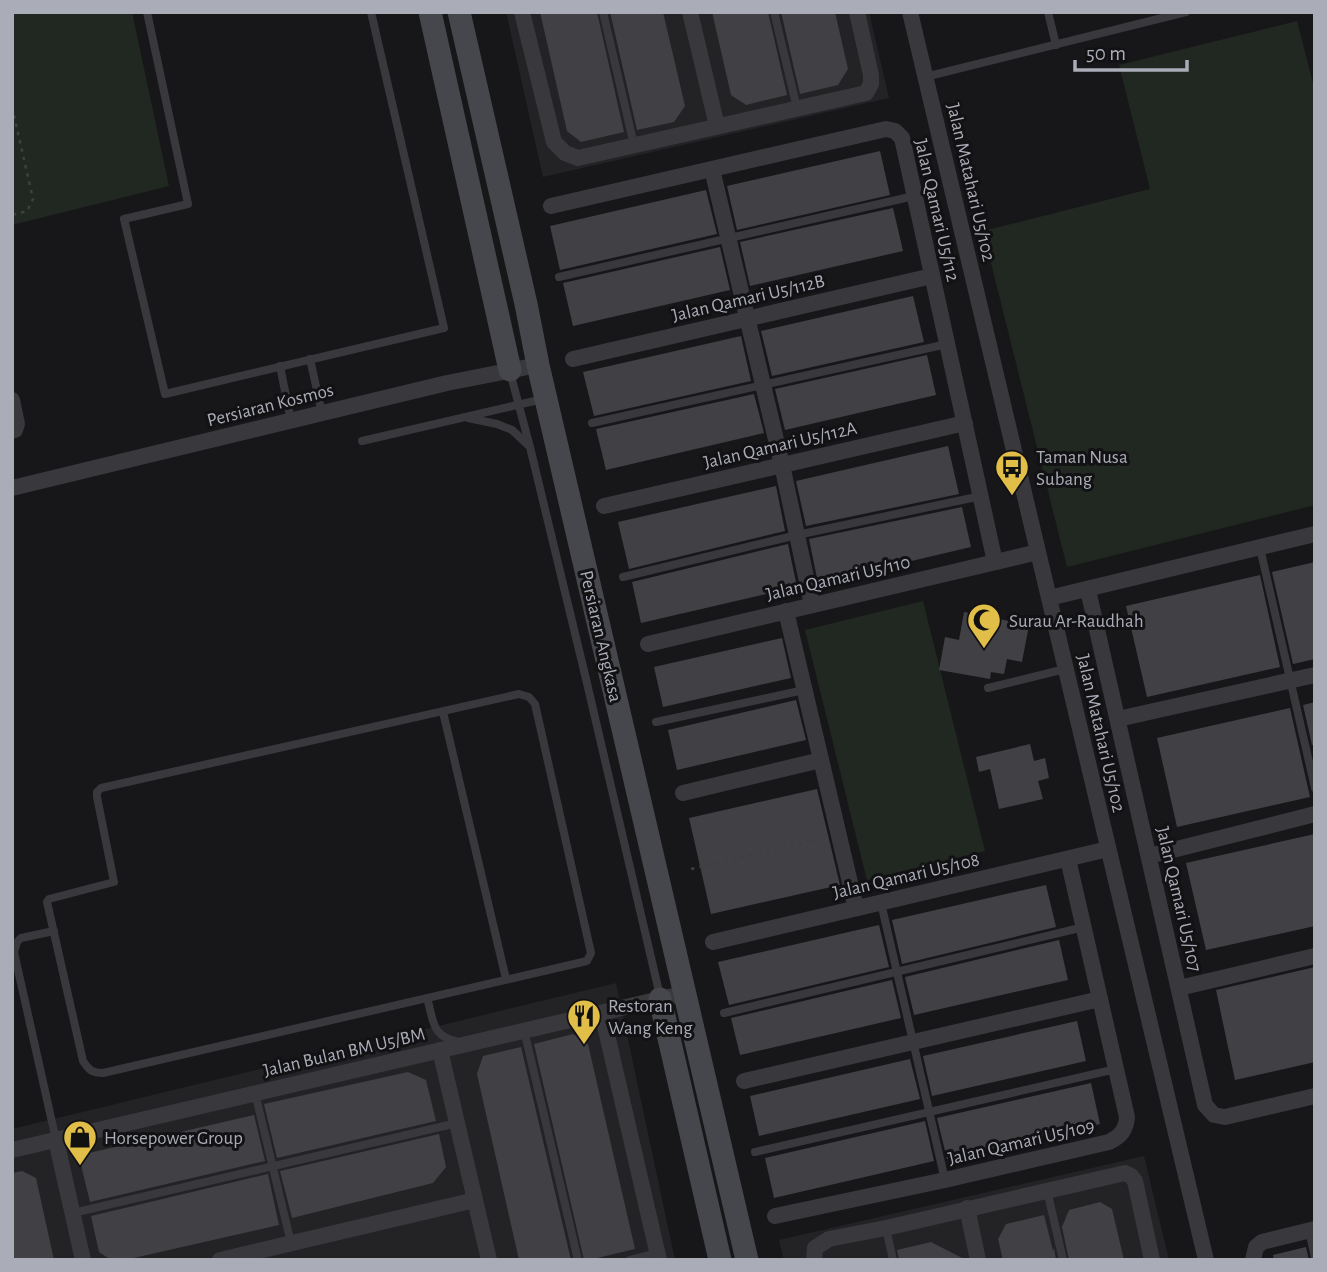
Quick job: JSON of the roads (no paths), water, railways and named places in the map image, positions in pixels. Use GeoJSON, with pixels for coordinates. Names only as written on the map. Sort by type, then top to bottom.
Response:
{"type":"FeatureCollection","features":[{"type":"Feature","properties":{"kind":"street"},"geometry":{"type":"LineString","coordinates":[[430,12],[510,370]]}},
{"type":"Feature","properties":{"kind":"street","name":"Persiaran Angkasa"},"geometry":{"type":"LineString","coordinates":[[459,12],[538,365],[747,1260]]}},
{"type":"Feature","properties":{"kind":"street"},"geometry":{"type":"LineString","coordinates":[[522,12],[554,142],[565,153],[578,158],[866,93],[871,84],[871,75],[856,12]]}},
{"type":"Feature","properties":{"kind":"street"},"geometry":{"type":"LineString","coordinates":[[690,12],[717,126]]}},
{"type":"Feature","properties":{"kind":"street","name":"Jalan Matahari U5/102"},"geometry":{"type":"LineString","coordinates":[[910,12],[1206,1260]]}},
{"type":"Feature","properties":{"kind":"street","name":"Jalan Qamari U5/112"},"geometry":{"type":"LineString","coordinates":[[551,206],[886,129],[895,131],[902,138],[995,562]]}},
{"type":"Feature","properties":{"kind":"street"},"geometry":{"type":"LineString","coordinates":[[712,169],[812,605]]}},
{"type":"Feature","properties":{"kind":"street","name":"Jalan Qamari U5/112B"},"geometry":{"type":"LineString","coordinates":[[573,359],[932,276]]}},
{"type":"Feature","properties":{"kind":"street"},"geometry":{"type":"LineString","coordinates":[[510,370],[526,304]]}},
{"type":"Feature","properties":{"kind":"street","name":"Persiaran Kosmos"},"geometry":{"type":"LineString","coordinates":[[12,488],[447,383],[538,365]]}},
{"type":"Feature","properties":{"kind":"street"},"geometry":{"type":"LineString","coordinates":[[12,401],[17,424],[12,431]]}},
{"type":"Feature","properties":{"kind":"street","name":"Jalan Qamari U5/112A"},"geometry":{"type":"LineString","coordinates":[[604,506],[965,423]]}},
{"type":"Feature","properties":{"kind":"street"},"geometry":{"type":"LineString","coordinates":[[1049,598],[1315,534]]}},
{"type":"Feature","properties":{"kind":"street","name":"Jalan Qamari U5/110"},"geometry":{"type":"LineString","coordinates":[[648,644],[1038,552]]}},
{"type":"Feature","properties":{"kind":"street","name":"Jalan Qamari U5/107"},"geometry":{"type":"LineString","coordinates":[[1088,590],[1205,1105],[1214,1115],[1225,1117],[1315,1096]]}},
{"type":"Feature","properties":{"kind":"street"},"geometry":{"type":"LineString","coordinates":[[786,611],[856,908]]}},
{"type":"Feature","properties":{"kind":"street"},"geometry":{"type":"LineString","coordinates":[[1118,719],[1315,675]]}},
{"type":"Feature","properties":{"kind":"street"},"geometry":{"type":"LineString","coordinates":[[683,793],[821,760]]}},
{"type":"Feature","properties":{"kind":"street"},"geometry":{"type":"LineString","coordinates":[[1149,856],[1315,814]]}},
{"type":"Feature","properties":{"kind":"street","name":"Jalan Qamari U5/108"},"geometry":{"type":"LineString","coordinates":[[713,942],[1108,849]]}},
{"type":"Feature","properties":{"kind":"street","name":"Jalan Qamari U5/109"},"geometry":{"type":"LineString","coordinates":[[775,1216],[1109,1142],[1123,1132],[1126,1117],[1068,859]]}},
{"type":"Feature","properties":{"kind":"street"},"geometry":{"type":"LineString","coordinates":[[1179,988],[1315,956]]}},
{"type":"Feature","properties":{"kind":"street","name":"Jalan Bulan BM U5/BM"},"geometry":{"type":"LineString","coordinates":[[12,1150],[686,993]]}},
{"type":"Feature","properties":{"kind":"street","name":"Persiaran Angkasa"},"geometry":{"type":"LineString","coordinates":[[660,999],[720,1260]]}},
{"type":"Feature","properties":{"kind":"street"},"geometry":{"type":"LineString","coordinates":[[744,1081],[1100,999]]}},
{"type":"Feature","properties":{"kind":"street"},"geometry":{"type":"LineString","coordinates":[[602,1013],[659,1257]]}},
{"type":"Feature","properties":{"kind":"street"},"geometry":{"type":"LineString","coordinates":[[440,1050],[489,1260]]}},
{"type":"Feature","properties":{"kind":"street"},"geometry":{"type":"LineString","coordinates":[[57,1139],[83,1260]]}},
{"type":"Feature","properties":{"kind":"street"},"geometry":{"type":"LineString","coordinates":[[814,1260],[815,1248],[829,1239],[1125,1173],[1135,1181],[1152,1260]]}},
{"type":"Feature","properties":{"kind":"street"},"geometry":{"type":"LineString","coordinates":[[220,1260],[253,1256],[291,1243],[475,1200]]}},
{"type":"Feature","properties":{"kind":"street"},"geometry":{"type":"LineString","coordinates":[[967,1208],[978,1260]]}},
{"type":"Feature","properties":{"kind":"street"},"geometry":{"type":"LineString","coordinates":[[1253,1258],[1255,1247],[1262,1241],[1312,1230]]}},
{"type":"Feature","properties":{"kind":"lane"},"geometry":{"type":"LineString","coordinates":[[147,12],[188,204],[124,219],[165,394],[444,328],[371,12]]}},
{"type":"Feature","properties":{"kind":"lane"},"geometry":{"type":"LineString","coordinates":[[603,12],[634,145]]}},
{"type":"Feature","properties":{"kind":"lane"},"geometry":{"type":"LineString","coordinates":[[774,12],[796,108]]}},
{"type":"Feature","properties":{"kind":"lane"},"geometry":{"type":"LineString","coordinates":[[1048,12],[1056,45]]}},
{"type":"Feature","properties":{"kind":"lane"},"geometry":{"type":"LineString","coordinates":[[925,77],[1186,12]]}},
{"type":"Feature","properties":{"kind":"lane"},"geometry":{"type":"LineString","coordinates":[[559,277],[914,196]]}},
{"type":"Feature","properties":{"kind":"lane"},"geometry":{"type":"LineString","coordinates":[[592,423],[947,344]]}},
{"type":"Feature","properties":{"kind":"lane"},"geometry":{"type":"LineString","coordinates":[[310,359],[322,413]]}},
{"type":"Feature","properties":{"kind":"lane"},"geometry":{"type":"LineString","coordinates":[[280,366],[291,421]]}},
{"type":"Feature","properties":{"kind":"lane","name":"Persiaran Angkasa"},"geometry":{"type":"LineString","coordinates":[[510,370],[660,999]]}},
{"type":"Feature","properties":{"kind":"lane"},"geometry":{"type":"LineString","coordinates":[[362,441],[546,399]]}},
{"type":"Feature","properties":{"kind":"lane"},"geometry":{"type":"LineString","coordinates":[[464,418],[512,429],[530,447]]}},
{"type":"Feature","properties":{"kind":"lane"},"geometry":{"type":"LineString","coordinates":[[623,577],[797,535],[981,496]]}},
{"type":"Feature","properties":{"kind":"lane"},"geometry":{"type":"LineString","coordinates":[[1260,548],[1315,788]]}},
{"type":"Feature","properties":{"kind":"lane"},"geometry":{"type":"LineString","coordinates":[[988,688],[1065,669]]}},
{"type":"Feature","properties":{"kind":"lane"},"geometry":{"type":"LineString","coordinates":[[656,722],[804,690]]}},
{"type":"Feature","properties":{"kind":"lane"},"geometry":{"type":"LineString","coordinates":[[519,694],[529,696],[535,704],[591,953],[587,961],[108,1072],[97,1073],[88,1069],[83,1061],[47,902],[49,899],[114,882],[97,792],[101,788],[443,712],[519,694]]}},
{"type":"Feature","properties":{"kind":"lane"},"geometry":{"type":"LineString","coordinates":[[443,712],[506,979]]}},
{"type":"Feature","properties":{"kind":"lane"},"geometry":{"type":"LineString","coordinates":[[881,903],[945,1180]]}},
{"type":"Feature","properties":{"kind":"lane"},"geometry":{"type":"LineString","coordinates":[[724,1013],[1084,928]]}},
{"type":"Feature","properties":{"kind":"lane"},"geometry":{"type":"LineString","coordinates":[[54,931],[21,938],[14,952],[57,1139]]}},
{"type":"Feature","properties":{"kind":"lane"},"geometry":{"type":"LineString","coordinates":[[427,998],[440,1035],[457,1042],[480,1041]]}},
{"type":"Feature","properties":{"kind":"lane"},"geometry":{"type":"LineString","coordinates":[[524,1030],[578,1260]]}},
{"type":"Feature","properties":{"kind":"lane"},"geometry":{"type":"LineString","coordinates":[[755,1152],[1116,1069]]}},
{"type":"Feature","properties":{"kind":"lane"},"geometry":{"type":"LineString","coordinates":[[255,1093],[291,1243]]}},
{"type":"Feature","properties":{"kind":"lane"},"geometry":{"type":"LineString","coordinates":[[73,1213],[457,1123]]}},
{"type":"Feature","properties":{"kind":"lane"},"geometry":{"type":"LineString","coordinates":[[1047,1190],[1063,1260]]}},
{"type":"Feature","properties":{"kind":"lane"},"geometry":{"type":"LineString","coordinates":[[886,1228],[893,1260]]}},
{"type":"Feature","properties":{"kind":"lane"},"geometry":{"type":"LineString","coordinates":[[1312,1230],[1315,1258]]}},
{"type":"Feature","properties":{"kind":"lane"},"geometry":{"type":"LineString","coordinates":[[630,1260],[659,1257]]}},
{"type":"Feature","properties":{"kind":"place","name":"Taman Nusa Subang"},"geometry":{"type":"Point","coordinates":[1012,497]}},
{"type":"Feature","properties":{"kind":"place","name":"Surau Ar-Raudhah"},"geometry":{"type":"Point","coordinates":[984,650]}},
{"type":"Feature","properties":{"kind":"place","name":"Restoran Wang Keng"},"geometry":{"type":"Point","coordinates":[584,1046]}},
{"type":"Feature","properties":{"kind":"place","name":"Horsepower Group"},"geometry":{"type":"Point","coordinates":[80,1167]}}]}
